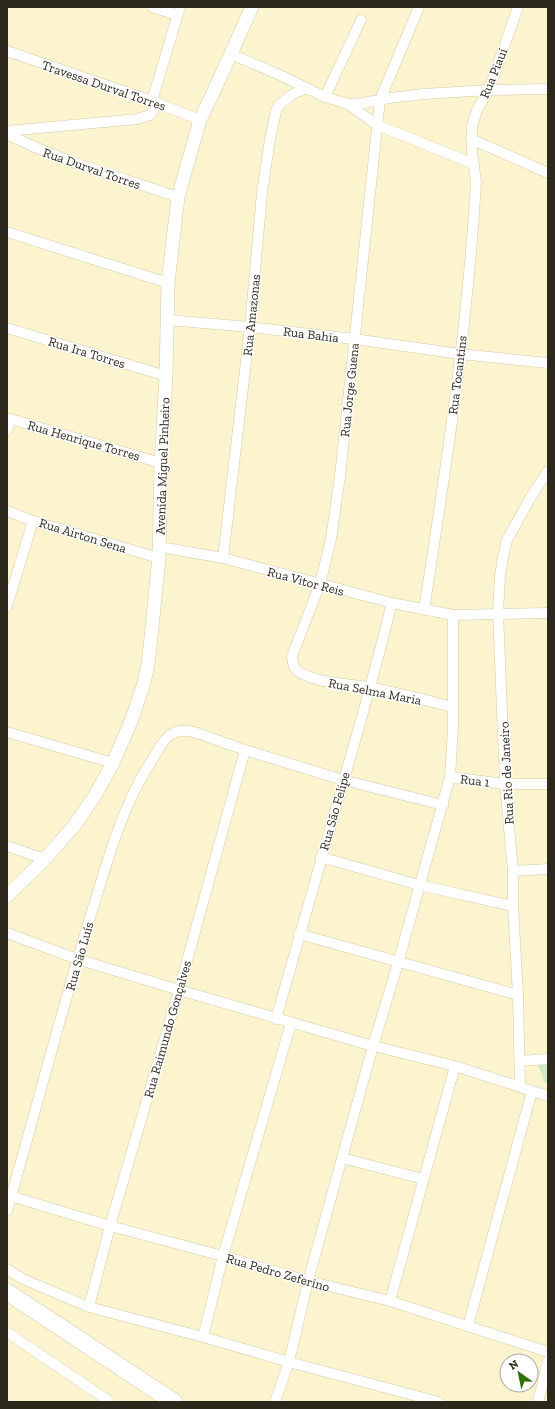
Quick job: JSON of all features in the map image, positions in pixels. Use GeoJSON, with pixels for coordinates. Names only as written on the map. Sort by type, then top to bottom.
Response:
{"type":"FeatureCollection","features":[{"type":"Feature","properties":{"kind":"highway"},"geometry":{"type":"LineString","coordinates":[[7,1292],[174,1402]]}},
{"type":"Feature","properties":{"kind":"street"},"geometry":{"type":"LineString","coordinates":[[152,7],[178,11],[155,102]]}},
{"type":"Feature","properties":{"kind":"street","name":"Avenida Miguel Pinheiro"},"geometry":{"type":"LineString","coordinates":[[7,896],[45,859],[74,826],[94,797],[113,763],[132,719],[143,686],[148,665],[159,553],[161,463],[168,320],[168,283],[174,247],[178,197],[189,154],[200,120],[252,7]]}},
{"type":"Feature","properties":{"kind":"street","name":"Rua Jorge Guena"},"geometry":{"type":"LineString","coordinates":[[298,672],[294,667],[292,656],[320,584],[331,539],[340,476],[380,100],[419,7]]}},
{"type":"Feature","properties":{"kind":"street","name":"Rua Piauí"},"geometry":{"type":"LineString","coordinates":[[471,139],[472,126],[477,110],[489,90],[518,7]]}},
{"type":"Feature","properties":{"kind":"street"},"geometry":{"type":"LineString","coordinates":[[325,97],[362,20]]}},
{"type":"Feature","properties":{"kind":"street","name":"Travessa Durval Torres"},"geometry":{"type":"LineString","coordinates":[[7,51],[155,102],[200,120]]}},
{"type":"Feature","properties":{"kind":"street"},"geometry":{"type":"LineString","coordinates":[[231,54],[282,76],[325,97],[348,104],[377,125],[474,164]]}},
{"type":"Feature","properties":{"kind":"street","name":"Rua Amazonas"},"geometry":{"type":"LineString","coordinates":[[223,558],[250,327],[262,193],[270,139],[276,111],[279,105],[289,96],[306,88]]}},
{"type":"Feature","properties":{"kind":"street"},"geometry":{"type":"LineString","coordinates":[[348,104],[424,94],[489,90],[548,89]]}},
{"type":"Feature","properties":{"kind":"street","name":"Rua Durval Torres"},"geometry":{"type":"LineString","coordinates":[[7,131],[137,119],[150,115],[155,102]]}},
{"type":"Feature","properties":{"kind":"street","name":"Rua Durval Torres"},"geometry":{"type":"LineString","coordinates":[[7,134],[40,150],[61,158],[178,197]]}},
{"type":"Feature","properties":{"kind":"street"},"geometry":{"type":"LineString","coordinates":[[471,139],[548,173]]}},
{"type":"Feature","properties":{"kind":"street","name":"Rua Tocantins"},"geometry":{"type":"LineString","coordinates":[[424,610],[442,491],[460,354],[476,181],[471,139]]}},
{"type":"Feature","properties":{"kind":"street"},"geometry":{"type":"LineString","coordinates":[[7,232],[168,283]]}},
{"type":"Feature","properties":{"kind":"street","name":"Rua Bahia"},"geometry":{"type":"LineString","coordinates":[[168,320],[250,327],[354,339],[460,354],[548,363]]}},
{"type":"Feature","properties":{"kind":"street","name":"Rua Ira Torres"},"geometry":{"type":"LineString","coordinates":[[7,328],[166,376]]}},
{"type":"Feature","properties":{"kind":"street"},"geometry":{"type":"LineString","coordinates":[[7,430],[9,418]]}},
{"type":"Feature","properties":{"kind":"street","name":"Rua Henrique Torres"},"geometry":{"type":"LineString","coordinates":[[9,418],[161,463]]}},
{"type":"Feature","properties":{"kind":"street","name":"Rua Rio de Janeiro"},"geometry":{"type":"LineString","coordinates":[[520,1087],[518,995],[512,871],[505,784],[498,613],[500,576],[508,540],[528,502],[548,471]]}},
{"type":"Feature","properties":{"kind":"street","name":"Rua Airton Sena"},"geometry":{"type":"LineString","coordinates":[[7,511],[33,521],[159,553]]}},
{"type":"Feature","properties":{"kind":"street"},"geometry":{"type":"LineString","coordinates":[[7,606],[33,521]]}},
{"type":"Feature","properties":{"kind":"street","name":"Rua Vitor Reis"},"geometry":{"type":"LineString","coordinates":[[159,553],[223,558],[392,604],[453,615],[548,613]]}},
{"type":"Feature","properties":{"kind":"street","name":"Rua São Felipe"},"geometry":{"type":"LineString","coordinates":[[276,1019],[370,688],[392,604]]}},
{"type":"Feature","properties":{"kind":"street"},"geometry":{"type":"LineString","coordinates":[[275,1402],[289,1362],[308,1281],[450,777],[452,749],[453,615]]}},
{"type":"Feature","properties":{"kind":"street","name":"Rua Selma Maria"},"geometry":{"type":"LineString","coordinates":[[298,672],[321,680],[370,688],[452,707]]}},
{"type":"Feature","properties":{"kind":"street"},"geometry":{"type":"LineString","coordinates":[[7,732],[113,763]]}},
{"type":"Feature","properties":{"kind":"street","name":"Rua São Luís"},"geometry":{"type":"LineString","coordinates":[[7,1211],[9,1195],[77,959],[112,845],[124,812],[137,784],[155,755],[170,735],[176,732],[194,732],[245,750]]}},
{"type":"Feature","properties":{"kind":"street"},"geometry":{"type":"LineString","coordinates":[[245,750],[343,780],[443,805]]}},
{"type":"Feature","properties":{"kind":"street","name":"Rua Raimundo Gonçalves"},"geometry":{"type":"LineString","coordinates":[[89,1307],[110,1226],[179,990],[245,750]]}},
{"type":"Feature","properties":{"kind":"street","name":"Rua 1"},"geometry":{"type":"LineString","coordinates":[[450,777],[505,784],[548,784]]}},
{"type":"Feature","properties":{"kind":"street"},"geometry":{"type":"LineString","coordinates":[[7,846],[45,859]]}},
{"type":"Feature","properties":{"kind":"street"},"geometry":{"type":"LineString","coordinates":[[321,857],[419,885],[513,906]]}},
{"type":"Feature","properties":{"kind":"street"},"geometry":{"type":"LineString","coordinates":[[512,871],[548,870]]}},
{"type":"Feature","properties":{"kind":"street"},"geometry":{"type":"LineString","coordinates":[[7,933],[77,959],[179,990],[373,1046],[455,1066],[548,1096]]}},
{"type":"Feature","properties":{"kind":"street"},"geometry":{"type":"LineString","coordinates":[[299,934],[398,963],[518,995]]}},
{"type":"Feature","properties":{"kind":"street"},"geometry":{"type":"LineString","coordinates":[[203,1337],[223,1256],[291,1023]]}},
{"type":"Feature","properties":{"kind":"street"},"geometry":{"type":"LineString","coordinates":[[520,1061],[548,1059]]}},
{"type":"Feature","properties":{"kind":"street"},"geometry":{"type":"LineString","coordinates":[[390,1301],[455,1066]]}},
{"type":"Feature","properties":{"kind":"street"},"geometry":{"type":"LineString","coordinates":[[468,1326],[532,1091]]}},
{"type":"Feature","properties":{"kind":"street"},"geometry":{"type":"LineString","coordinates":[[342,1158],[423,1179]]}},
{"type":"Feature","properties":{"kind":"street","name":"Rua Pedro Zeferino"},"geometry":{"type":"LineString","coordinates":[[9,1195],[110,1226],[223,1256],[308,1281],[390,1301],[548,1352]]}},
{"type":"Feature","properties":{"kind":"street"},"geometry":{"type":"LineString","coordinates":[[7,1269],[23,1279],[89,1307],[438,1402]]}},
{"type":"Feature","properties":{"kind":"street"},"geometry":{"type":"LineString","coordinates":[[7,1332],[110,1402]]}},
{"type":"Feature","properties":{"kind":"street"},"geometry":{"type":"LineString","coordinates":[[538,1402],[548,1361]]}},
{"type":"Feature","properties":{"kind":"green space"},"geometry":{"type":"Polygon","coordinates":[[[538,1065],[548,1065],[548,1084],[545,1083],[538,1065]]]}}]}
